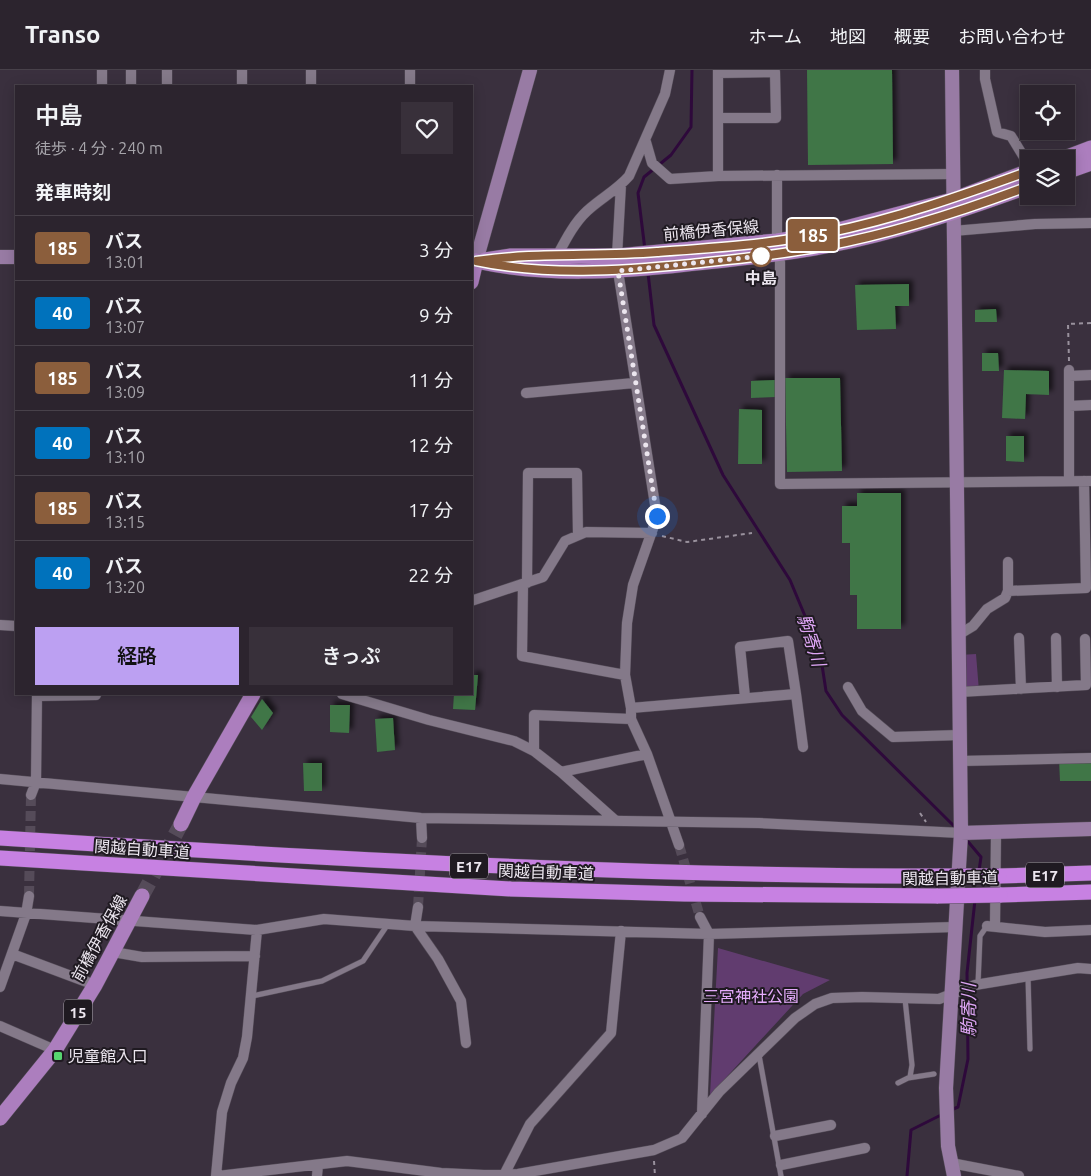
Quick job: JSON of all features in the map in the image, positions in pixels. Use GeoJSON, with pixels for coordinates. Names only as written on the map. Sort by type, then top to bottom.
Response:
{"type":"FeatureCollection","features":[{"type":"Feature","properties":{"kind":"highway","name":"関越自動車道"},"geometry":{"type":"LineString","coordinates":[[0,838],[304,858],[716,875],[999,876],[1091,873]]}},
{"type":"Feature","properties":{"kind":"highway","name":"関越自動車道"},"geometry":{"type":"LineString","coordinates":[[0,858],[511,889],[684,894],[938,896],[1091,892]]}},
{"type":"Feature","properties":{"kind":"main road"},"geometry":{"type":"LineString","coordinates":[[1075,154],[1091,148]]}},
{"type":"Feature","properties":{"kind":"main road"},"geometry":{"type":"LineString","coordinates":[[1075,169],[1091,163]]}},
{"type":"Feature","properties":{"kind":"main road","name":"前橋伊香保線"},"geometry":{"type":"LineString","coordinates":[[474,261],[512,269],[777,255],[828,246],[952,207],[1020,179]]}},
{"type":"Feature","properties":{"kind":"main road","name":"前橋伊香保線"},"geometry":{"type":"LineString","coordinates":[[657,260],[827,233],[952,207]]}},
{"type":"Feature","properties":{"kind":"main road","name":"前橋伊香保線"},"geometry":{"type":"LineString","coordinates":[[474,261],[511,256],[557,256],[617,263]]}},
{"type":"Feature","properties":{"kind":"main road"},"geometry":{"type":"LineString","coordinates":[[182,824],[194,797],[252,695]]}},
{"type":"Feature","properties":{"kind":"main road","name":"前橋伊香保線"},"geometry":{"type":"LineString","coordinates":[[0,1118],[55,1050],[95,984],[142,896]]}},
{"type":"Feature","properties":{"kind":"street"},"geometry":{"type":"LineString","coordinates":[[102,70],[102,85]]}},
{"type":"Feature","properties":{"kind":"street"},"geometry":{"type":"LineString","coordinates":[[131,70],[131,85]]}},
{"type":"Feature","properties":{"kind":"street"},"geometry":{"type":"LineString","coordinates":[[167,70],[167,85]]}},
{"type":"Feature","properties":{"kind":"street"},"geometry":{"type":"LineString","coordinates":[[242,70],[242,85]]}},
{"type":"Feature","properties":{"kind":"street"},"geometry":{"type":"LineString","coordinates":[[311,70],[311,85]]}},
{"type":"Feature","properties":{"kind":"street"},"geometry":{"type":"LineString","coordinates":[[410,70],[410,85]]}},
{"type":"Feature","properties":{"kind":"street"},"geometry":{"type":"LineString","coordinates":[[474,261],[530,70]]}},
{"type":"Feature","properties":{"kind":"street"},"geometry":{"type":"LineString","coordinates":[[557,256],[570,233],[586,212],[629,176],[646,142],[665,94],[670,70]]}},
{"type":"Feature","properties":{"kind":"street"},"geometry":{"type":"LineString","coordinates":[[952,70],[954,174],[952,207],[961,833],[954,928],[954,993],[946,1088],[952,1169],[1019,1176]]}},
{"type":"Feature","properties":{"kind":"street"},"geometry":{"type":"LineString","coordinates":[[985,70],[985,79],[997,132],[1011,136],[1020,151]]}},
{"type":"Feature","properties":{"kind":"street"},"geometry":{"type":"LineString","coordinates":[[718,118],[776,118],[775,72],[718,71],[718,118],[718,176]]}},
{"type":"Feature","properties":{"kind":"street"},"geometry":{"type":"LineString","coordinates":[[646,142],[652,163],[670,179],[718,176],[954,174]]}},
{"type":"Feature","properties":{"kind":"street"},"geometry":{"type":"LineString","coordinates":[[777,241],[778,175]]}},
{"type":"Feature","properties":{"kind":"street"},"geometry":{"type":"LineString","coordinates":[[621,184],[617,263],[634,383],[657,516],[633,585],[626,623],[625,675],[631,708],[630,718],[647,754],[679,845]]}},
{"type":"Feature","properties":{"kind":"street"},"geometry":{"type":"LineString","coordinates":[[953,231],[1035,224],[1091,223]]}},
{"type":"Feature","properties":{"kind":"street"},"geometry":{"type":"LineString","coordinates":[[0,257],[15,257]]}},
{"type":"Feature","properties":{"kind":"street"},"geometry":{"type":"LineString","coordinates":[[780,262],[780,484],[1088,481],[1086,588],[1008,591]]}},
{"type":"Feature","properties":{"kind":"street"},"geometry":{"type":"LineString","coordinates":[[1069,482],[1069,373],[1091,375]]}},
{"type":"Feature","properties":{"kind":"street"},"geometry":{"type":"LineString","coordinates":[[526,393],[634,383]]}},
{"type":"Feature","properties":{"kind":"street"},"geometry":{"type":"LineString","coordinates":[[1069,406],[1091,405]]}},
{"type":"Feature","properties":{"kind":"street"},"geometry":{"type":"LineString","coordinates":[[578,536],[577,473],[528,473],[522,656],[625,675]]}},
{"type":"Feature","properties":{"kind":"street"},"geometry":{"type":"LineString","coordinates":[[473,600],[543,577],[565,541],[586,532],[652,533]]}},
{"type":"Feature","properties":{"kind":"street"},"geometry":{"type":"LineString","coordinates":[[958,635],[973,626],[987,609],[1005,598],[1008,591],[1008,562]]}},
{"type":"Feature","properties":{"kind":"street"},"geometry":{"type":"LineString","coordinates":[[0,625],[15,626]]}},
{"type":"Feature","properties":{"kind":"street"},"geometry":{"type":"LineString","coordinates":[[1019,638],[1021,689]]}},
{"type":"Feature","properties":{"kind":"street"},"geometry":{"type":"LineString","coordinates":[[1056,638],[1057,686]]}},
{"type":"Feature","properties":{"kind":"street"},"geometry":{"type":"LineString","coordinates":[[959,692],[1086,685],[1085,639]]}},
{"type":"Feature","properties":{"kind":"street"},"geometry":{"type":"LineString","coordinates":[[745,696],[740,647],[788,641],[803,747]]}},
{"type":"Feature","properties":{"kind":"street"},"geometry":{"type":"LineString","coordinates":[[848,688],[862,710],[893,737],[960,735]]}},
{"type":"Feature","properties":{"kind":"street"},"geometry":{"type":"LineString","coordinates":[[631,708],[745,696],[796,694]]}},
{"type":"Feature","properties":{"kind":"street"},"geometry":{"type":"LineString","coordinates":[[30,795],[36,782],[37,695],[96,695]]}},
{"type":"Feature","properties":{"kind":"street"},"geometry":{"type":"LineString","coordinates":[[357,696],[429,720],[514,741],[534,751],[561,772],[616,821]]}},
{"type":"Feature","properties":{"kind":"street"},"geometry":{"type":"LineString","coordinates":[[534,751],[534,715],[630,718]]}},
{"type":"Feature","properties":{"kind":"street"},"geometry":{"type":"LineString","coordinates":[[561,772],[647,754]]}},
{"type":"Feature","properties":{"kind":"street"},"geometry":{"type":"LineString","coordinates":[[960,761],[1091,758]]}},
{"type":"Feature","properties":{"kind":"street"},"geometry":{"type":"LineString","coordinates":[[0,779],[421,818],[759,823],[961,833],[1091,829]]}},
{"type":"Feature","properties":{"kind":"street"},"geometry":{"type":"LineString","coordinates":[[421,818],[422,838]]}},
{"type":"Feature","properties":{"kind":"street"},"geometry":{"type":"LineString","coordinates":[[996,832],[991,926],[1045,932],[1091,930]]}},
{"type":"Feature","properties":{"kind":"street"},"geometry":{"type":"LineString","coordinates":[[0,987],[26,914],[29,896]]}},
{"type":"Feature","properties":{"kind":"street"},"geometry":{"type":"LineString","coordinates":[[418,907],[416,926],[438,959],[461,1001],[466,1043]]}},
{"type":"Feature","properties":{"kind":"street"},"geometry":{"type":"LineString","coordinates":[[0,911],[257,930],[324,919],[416,926],[708,934],[954,928]]}},
{"type":"Feature","properties":{"kind":"street"},"geometry":{"type":"LineString","coordinates":[[700,917],[708,934],[702,1114]]}},
{"type":"Feature","properties":{"kind":"street"},"geometry":{"type":"LineString","coordinates":[[257,930],[252,996],[245,1051],[231,1082],[222,1112],[217,1176],[317,1171],[347,1161],[441,1173],[518,1175],[654,1150],[682,1138],[719,1092],[795,1018],[815,1004],[832,998],[862,996],[939,999],[976,985],[1078,968],[1091,970]]}},
{"type":"Feature","properties":{"kind":"street"},"geometry":{"type":"LineString","coordinates":[[504,1175],[530,1124],[611,1033],[621,931]]}},
{"type":"Feature","properties":{"kind":"street"},"geometry":{"type":"LineString","coordinates":[[112,952],[142,957],[255,956]]}},
{"type":"Feature","properties":{"kind":"street"},"geometry":{"type":"LineString","coordinates":[[12,954],[95,984]]}},
{"type":"Feature","properties":{"kind":"street"},"geometry":{"type":"LineString","coordinates":[[0,1026],[55,1050]]}},
{"type":"Feature","properties":{"kind":"street"},"geometry":{"type":"LineString","coordinates":[[775,1136],[831,1125]]}},
{"type":"Feature","properties":{"kind":"street"},"geometry":{"type":"LineString","coordinates":[[781,1165],[865,1148]]}},
{"type":"Feature","properties":{"kind":"lane"},"geometry":{"type":"LineString","coordinates":[[252,996],[322,981],[363,961],[388,923]]}},
{"type":"Feature","properties":{"kind":"lane"},"geometry":{"type":"LineString","coordinates":[[976,985],[980,936],[991,926]]}},
{"type":"Feature","properties":{"kind":"lane"},"geometry":{"type":"LineString","coordinates":[[1028,977],[1030,1049]]}},
{"type":"Feature","properties":{"kind":"lane"},"geometry":{"type":"LineString","coordinates":[[905,999],[912,1065],[910,1077]]}},
{"type":"Feature","properties":{"kind":"lane"},"geometry":{"type":"LineString","coordinates":[[759,1055],[781,1165],[781,1176]]}},
{"type":"Feature","properties":{"kind":"lane"},"geometry":{"type":"LineString","coordinates":[[898,1083],[910,1077],[934,1074]]}},
{"type":"Feature","properties":{"kind":"path"},"geometry":{"type":"LineString","coordinates":[[1069,373],[1068,324],[1091,323]]}},
{"type":"Feature","properties":{"kind":"path"},"geometry":{"type":"LineString","coordinates":[[652,533],[687,542],[752,533]]}},
{"type":"Feature","properties":{"kind":"path"},"geometry":{"type":"LineString","coordinates":[[654,1150],[655,1176]]}},
{"type":"Feature","properties":{"kind":"green space"},"geometry":{"type":"Polygon","coordinates":[[[976,654],[979,691],[959,688],[959,655],[976,654]]]}},
{"type":"Feature","properties":{"kind":"green space","name":"三宮神社公園"},"geometry":{"type":"Polygon","coordinates":[[[718,948],[830,980],[803,994],[710,1095],[718,948]]]}},
{"type":"Feature","properties":{"kind":"building"},"geometry":{"type":"Polygon","coordinates":[[[807,70],[892,70],[893,164],[808,165],[807,70]]]}},
{"type":"Feature","properties":{"kind":"building"},"geometry":{"type":"Polygon","coordinates":[[[909,284],[909,306],[895,306],[896,329],[857,330],[855,285],[909,284]]]}},
{"type":"Feature","properties":{"kind":"building"},"geometry":{"type":"Polygon","coordinates":[[[996,309],[997,322],[975,322],[975,310],[996,309]]]}},
{"type":"Feature","properties":{"kind":"building"},"geometry":{"type":"Polygon","coordinates":[[[982,353],[998,353],[999,371],[982,371],[982,353]]]}},
{"type":"Feature","properties":{"kind":"building"},"geometry":{"type":"Polygon","coordinates":[[[1004,370],[1049,371],[1049,395],[1026,394],[1025,419],[1002,418],[1004,370]]]}},
{"type":"Feature","properties":{"kind":"building"},"geometry":{"type":"Polygon","coordinates":[[[785,378],[840,378],[842,471],[787,472],[785,378]]]}},
{"type":"Feature","properties":{"kind":"building"},"geometry":{"type":"Polygon","coordinates":[[[775,380],[775,397],[751,398],[751,381],[775,380]]]}},
{"type":"Feature","properties":{"kind":"building"},"geometry":{"type":"Polygon","coordinates":[[[739,409],[762,410],[762,464],[738,464],[739,409]]]}},
{"type":"Feature","properties":{"kind":"building"},"geometry":{"type":"Polygon","coordinates":[[[1006,436],[1024,436],[1024,462],[1006,461],[1006,436]]]}},
{"type":"Feature","properties":{"kind":"building"},"geometry":{"type":"Polygon","coordinates":[[[857,493],[901,493],[901,629],[857,629],[857,595],[850,595],[850,543],[842,543],[842,506],[857,506],[857,493]]]}},
{"type":"Feature","properties":{"kind":"building"},"geometry":{"type":"Polygon","coordinates":[[[473,675],[478,675],[475,710],[453,709],[454,695],[473,695],[473,675]]]}},
{"type":"Feature","properties":{"kind":"building"},"geometry":{"type":"Polygon","coordinates":[[[262,699],[273,713],[262,730],[251,717],[262,699]]]}},
{"type":"Feature","properties":{"kind":"building"},"geometry":{"type":"Polygon","coordinates":[[[330,705],[350,705],[349,733],[330,732],[330,705]]]}},
{"type":"Feature","properties":{"kind":"building"},"geometry":{"type":"Polygon","coordinates":[[[393,718],[395,750],[377,752],[375,719],[393,718]]]}},
{"type":"Feature","properties":{"kind":"building"},"geometry":{"type":"Polygon","coordinates":[[[1091,758],[1091,781],[1060,781],[1059,759],[1091,758]]]}},
{"type":"Feature","properties":{"kind":"building"},"geometry":{"type":"Polygon","coordinates":[[[303,763],[322,763],[322,791],[304,791],[303,763]]]}},
{"type":"Feature","properties":{"kind":"waterway","name":"駒寄川"},"geometry":{"type":"LineString","coordinates":[[645,250],[638,193],[644,177],[671,155],[691,127],[692,70]]}},
{"type":"Feature","properties":{"kind":"waterway","name":"駒寄川"},"geometry":{"type":"LineString","coordinates":[[648,273],[654,325],[723,475],[790,580],[820,652],[826,691],[842,715],[956,828]]}},
{"type":"Feature","properties":{"kind":"waterway","name":"駒寄川"},"geometry":{"type":"LineString","coordinates":[[965,838],[981,857],[979,871]]}},
{"type":"Feature","properties":{"kind":"waterway","name":"駒寄川"},"geometry":{"type":"LineString","coordinates":[[951,1110],[958,1107],[968,1059],[967,973],[975,900]]}},
{"type":"Feature","properties":{"kind":"waterway","name":"駒寄川"},"geometry":{"type":"LineString","coordinates":[[907,1176],[911,1130],[943,1114]]}},
{"type":"Feature","properties":{"kind":"tunnel"},"geometry":{"type":"LineString","coordinates":[[29,896],[31,795]]}},
{"type":"Feature","properties":{"kind":"tunnel"},"geometry":{"type":"LineString","coordinates":[[142,896],[181,824]]}},
{"type":"Feature","properties":{"kind":"tunnel"},"geometry":{"type":"LineString","coordinates":[[418,907],[422,838]]}},
{"type":"Feature","properties":{"kind":"tunnel"},"geometry":{"type":"LineString","coordinates":[[679,845],[700,917]]}},
{"type":"Feature","properties":{"kind":"bus line","name":"185"},"geometry":{"type":"LineString","coordinates":[[1020,174],[952,200],[827,233],[777,241],[616,256],[511,256],[476,261],[512,269],[618,271],[777,255],[828,246],[953,214],[1020,189]]}},
{"type":"Feature","properties":{"kind":"place","name":"中島"},"geometry":{"type":"Point","coordinates":[761,256]}},
{"type":"Feature","properties":{"kind":"place","name":"児童館入口"},"geometry":{"type":"Point","coordinates":[58,1056]}},
{"type":"Feature","properties":{"kind":"route"},"geometry":{"type":"LineString","coordinates":[[657,516],[634,383],[618,271],[761,256]]}}]}
